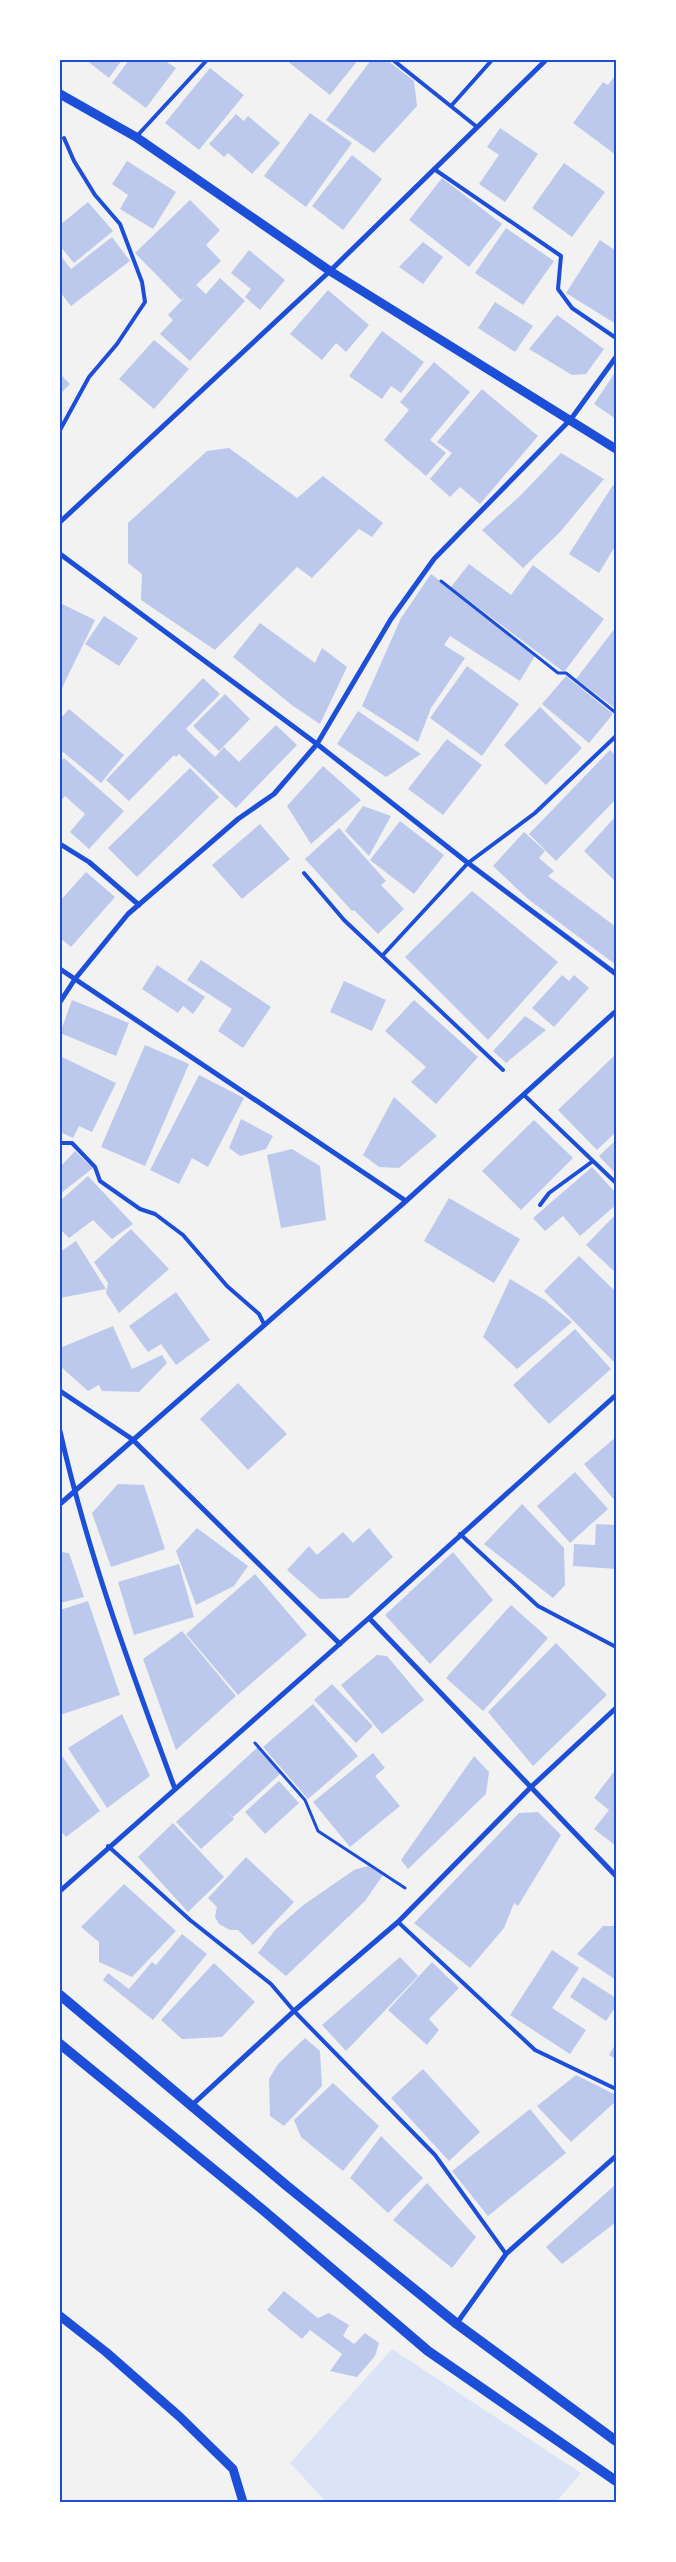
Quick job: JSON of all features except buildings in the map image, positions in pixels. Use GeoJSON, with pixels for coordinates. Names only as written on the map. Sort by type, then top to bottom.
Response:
{"type":"FeatureCollection","features":[{"type":"Feature","properties":{"kind":"main road"},"geometry":{"type":"LineString","coordinates":[[60,1994],[287,2186],[456,2324],[616,2441]]}},
{"type":"Feature","properties":{"kind":"main road"},"geometry":{"type":"LineString","coordinates":[[60,2044],[256,2204],[428,2351],[616,2482]]}},
{"type":"Feature","properties":{"kind":"street"},"geometry":{"type":"LineString","coordinates":[[60,522],[330,271],[546,60]]}},
{"type":"Feature","properties":{"kind":"street"},"geometry":{"type":"LineString","coordinates":[[61,93],[136,137],[330,271],[616,449]]}},
{"type":"Feature","properties":{"kind":"street"},"geometry":{"type":"LineString","coordinates":[[60,1002],[75,979],[128,914],[238,819],[274,794],[317,744],[391,619],[427,569],[570,420],[616,357]]}},
{"type":"Feature","properties":{"kind":"street"},"geometry":{"type":"LineString","coordinates":[[60,554],[317,744],[468,864],[616,974]]}},
{"type":"Feature","properties":{"kind":"street"},"geometry":{"type":"LineString","coordinates":[[60,844],[89,862],[139,905]]}},
{"type":"Feature","properties":{"kind":"street"},"geometry":{"type":"LineString","coordinates":[[60,969],[406,1201]]}},
{"type":"Feature","properties":{"kind":"street"},"geometry":{"type":"LineString","coordinates":[[60,1504],[406,1201],[616,1011]]}},
{"type":"Feature","properties":{"kind":"street"},"geometry":{"type":"LineString","coordinates":[[60,1391],[132,1439],[340,1644]]}},
{"type":"Feature","properties":{"kind":"street"},"geometry":{"type":"LineString","coordinates":[[60,1891],[108,1846],[340,1644],[616,1395]]}},
{"type":"Feature","properties":{"kind":"street"},"geometry":{"type":"LineString","coordinates":[[60,1431],[74,1492],[112,1619],[175,1789]]}},
{"type":"Feature","properties":{"kind":"street"},"geometry":{"type":"LineString","coordinates":[[369,1618],[616,1876]]}},
{"type":"Feature","properties":{"kind":"street"},"geometry":{"type":"LineString","coordinates":[[192,2105],[294,2011],[398,1922],[531,1787],[616,1708]]}},
{"type":"Feature","properties":{"kind":"street"},"geometry":{"type":"LineString","coordinates":[[456,2324],[506,2254],[616,2156]]}},
{"type":"Feature","properties":{"kind":"street"},"geometry":{"type":"LineString","coordinates":[[60,2316],[106,2352],[180,2416],[233,2469],[243,2502]]}},
{"type":"Feature","properties":{"kind":"lane"},"geometry":{"type":"LineString","coordinates":[[136,137],[207,60]]}},
{"type":"Feature","properties":{"kind":"lane"},"geometry":{"type":"LineString","coordinates":[[393,60],[477,127]]}},
{"type":"Feature","properties":{"kind":"lane"},"geometry":{"type":"LineString","coordinates":[[451,106],[492,60]]}},
{"type":"Feature","properties":{"kind":"lane"},"geometry":{"type":"LineString","coordinates":[[60,430],[89,377],[117,344],[145,302],[142,282],[120,224],[95,195],[74,161],[64,138]]}},
{"type":"Feature","properties":{"kind":"lane"},"geometry":{"type":"LineString","coordinates":[[434,169],[561,256],[558,289],[572,308],[616,338]]}},
{"type":"Feature","properties":{"kind":"lane"},"geometry":{"type":"LineString","coordinates":[[382,956],[468,864],[535,813],[616,736]]}},
{"type":"Feature","properties":{"kind":"lane"},"geometry":{"type":"LineString","coordinates":[[304,873],[344,920],[503,1070]]}},
{"type":"Feature","properties":{"kind":"lane"},"geometry":{"type":"LineString","coordinates":[[524,1095],[616,1183]]}},
{"type":"Feature","properties":{"kind":"lane"},"geometry":{"type":"LineString","coordinates":[[60,1143],[72,1143],[95,1167],[100,1181],[140,1209],[155,1214],[183,1235],[227,1286],[259,1314],[264,1324]]}},
{"type":"Feature","properties":{"kind":"lane"},"geometry":{"type":"LineString","coordinates":[[540,1205],[549,1193],[593,1161]]}},
{"type":"Feature","properties":{"kind":"lane"},"geometry":{"type":"LineString","coordinates":[[460,1534],[538,1606],[616,1647]]}},
{"type":"Feature","properties":{"kind":"lane"},"geometry":{"type":"LineString","coordinates":[[108,1846],[190,1920],[271,1984],[294,2011],[435,2154],[506,2254]]}},
{"type":"Feature","properties":{"kind":"lane"},"geometry":{"type":"LineString","coordinates":[[398,1922],[534,2050],[616,2090]]}},
{"type":"Feature","properties":{"kind":"path"},"geometry":{"type":"LineString","coordinates":[[427,569],[558,673],[566,673],[616,713]]}},
{"type":"Feature","properties":{"kind":"path"},"geometry":{"type":"LineString","coordinates":[[243,1729],[305,1800],[318,1831],[421,1898]]}},
{"type":"Feature","properties":{"kind":"shaded area"},"geometry":{"type":"Polygon","coordinates":[[[392,2349],[581,2473],[556,2502],[326,2502],[290,2463],[392,2349]]]}}]}
